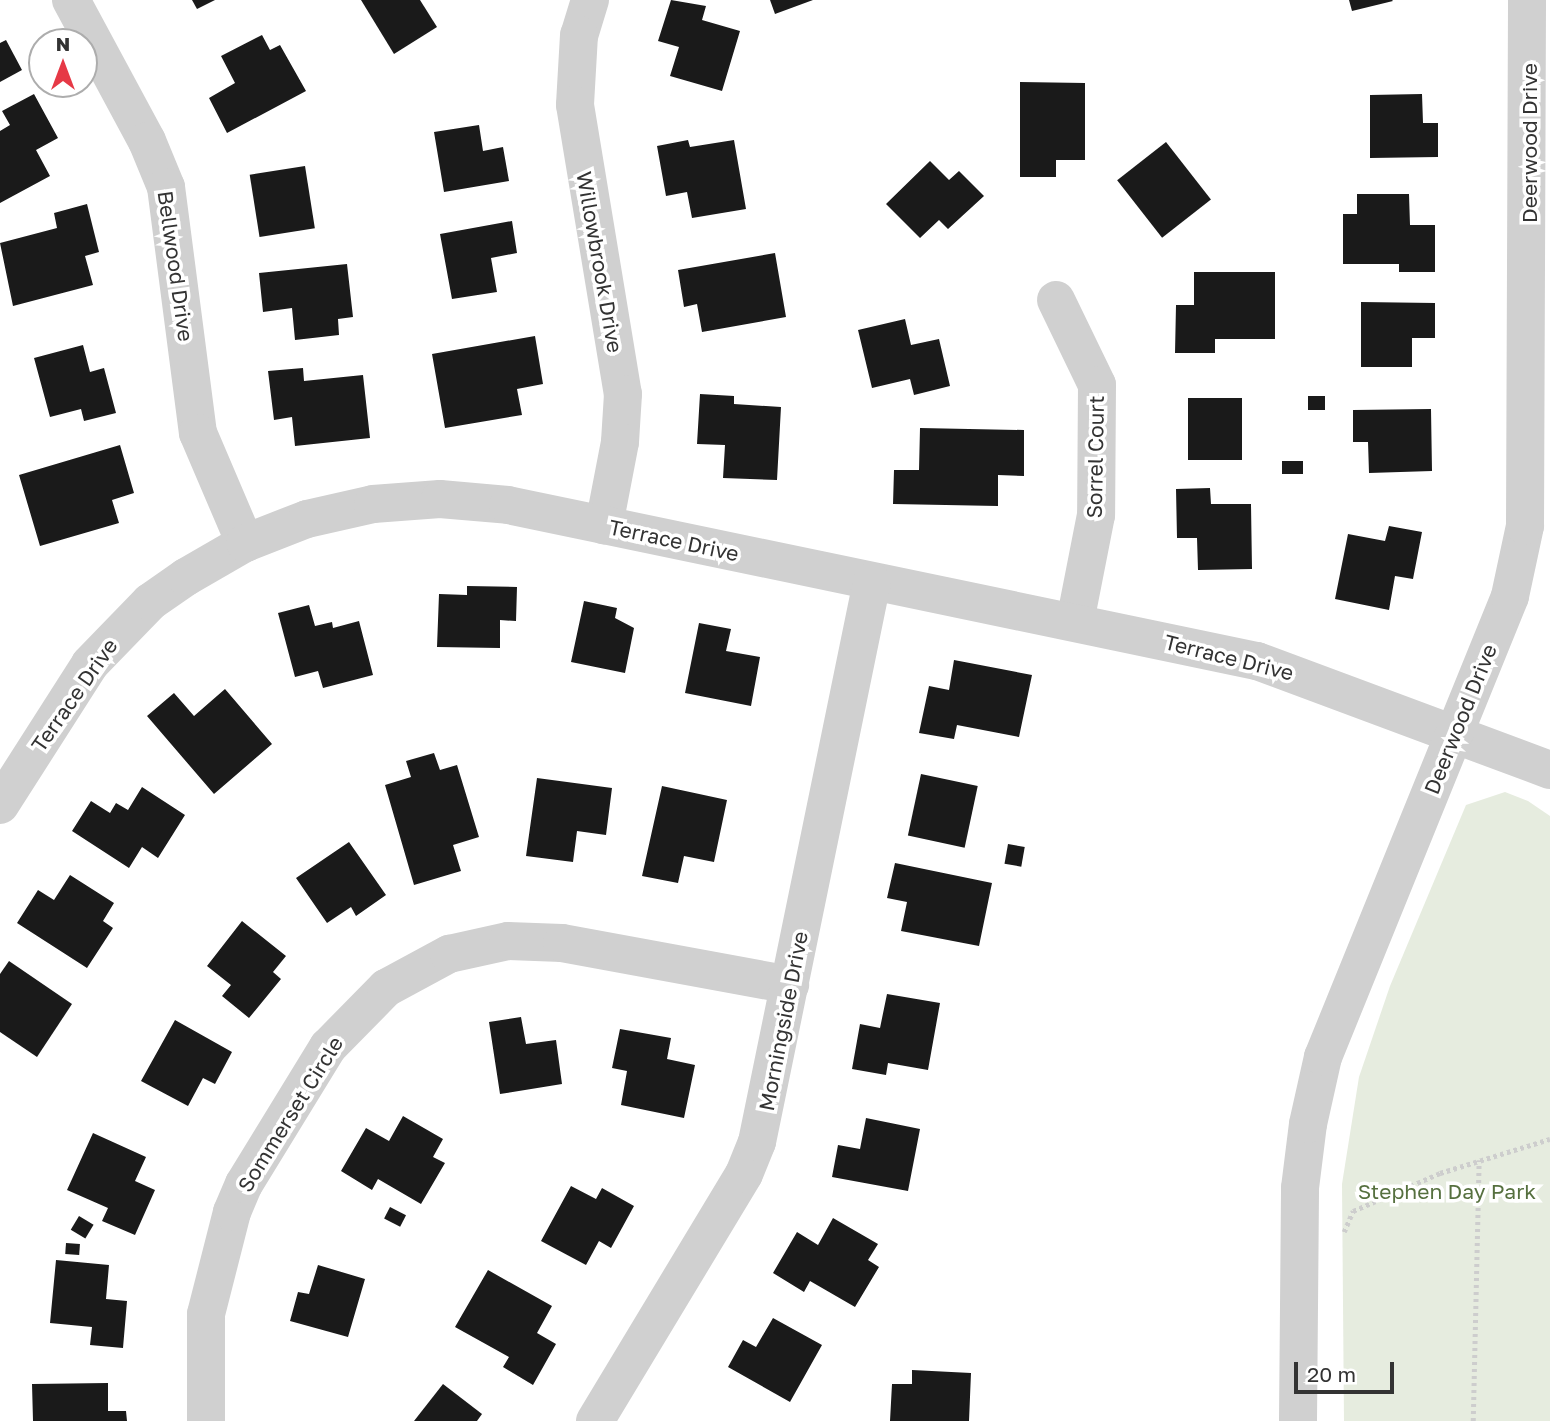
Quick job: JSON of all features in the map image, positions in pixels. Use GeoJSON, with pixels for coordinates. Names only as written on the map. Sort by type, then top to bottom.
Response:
{"type":"FeatureCollection","features":[{"type":"Feature","properties":{"kind":"street","name":"Bellwood Drive"},"geometry":{"type":"LineString","coordinates":[[71,0],[147,141],[166,187],[198,433],[245,543]]}},
{"type":"Feature","properties":{"kind":"street","name":"Willowbrook Drive"},"geometry":{"type":"LineString","coordinates":[[590,0],[579,34],[575,105],[623,394],[620,442],[604,525]]}},
{"type":"Feature","properties":{"kind":"street","name":"Deerwood Drive"},"geometry":{"type":"LineString","coordinates":[[1298,1421],[1300,1188],[1313,1098],[1333,1026],[1510,596],[1525,526],[1539,270],[1527,0]]}},
{"type":"Feature","properties":{"kind":"street","name":"Sorrel Court"},"geometry":{"type":"LineString","coordinates":[[1056,300],[1097,386],[1096,516],[1075,621]]}},
{"type":"Feature","properties":{"kind":"street","name":"Terrace Drive"},"geometry":{"type":"LineString","coordinates":[[0,805],[90,664],[118,632],[186,577],[245,543],[307,519],[407,500],[486,502],[1075,621],[1256,661],[1454,732],[1550,770]]}},
{"type":"Feature","properties":{"kind":"street","name":"Morningside Drive"},"geometry":{"type":"LineString","coordinates":[[595,1421],[744,1174],[765,1113],[872,582]]}},
{"type":"Feature","properties":{"kind":"street","name":"Sommerset Circle"},"geometry":{"type":"LineString","coordinates":[[206,1421],[206,1314],[232,1212],[244,1184],[328,1047],[386,988],[449,954],[508,941],[562,943],[790,985]]}},
{"type":"Feature","properties":{"kind":"path"},"geometry":{"type":"LineString","coordinates":[[1344,1233],[1353,1211],[1479,1160],[1550,1139]]}},
{"type":"Feature","properties":{"kind":"path"},"geometry":{"type":"LineString","coordinates":[[1473,1421],[1479,1160]]}},
{"type":"Feature","properties":{"kind":"green space","name":"Stephen Day Park"},"geometry":{"type":"Polygon","coordinates":[[[1505,792],[1528,801],[1550,816],[1550,1421],[1344,1421],[1342,1184],[1359,1077],[1390,986],[1466,805],[1505,792]]]}},
{"type":"Feature","properties":{"kind":"building"},"geometry":{"type":"Polygon","coordinates":[[[192,0],[215,0],[197,9],[192,0]]]}},
{"type":"Feature","properties":{"kind":"building"},"geometry":{"type":"Polygon","coordinates":[[[361,0],[420,0],[437,27],[394,54],[361,0]]]}},
{"type":"Feature","properties":{"kind":"building"},"geometry":{"type":"Polygon","coordinates":[[[671,0],[706,6],[702,20],[740,31],[722,91],[670,76],[679,47],[658,41],[671,0]]]}},
{"type":"Feature","properties":{"kind":"building"},"geometry":{"type":"Polygon","coordinates":[[[770,0],[813,0],[775,14],[770,0]]]}},
{"type":"Feature","properties":{"kind":"building"},"geometry":{"type":"Polygon","coordinates":[[[1349,0],[1392,0],[1393,1],[1352,11],[1349,0]]]}},
{"type":"Feature","properties":{"kind":"building"},"geometry":{"type":"Polygon","coordinates":[[[262,35],[270,50],[280,45],[306,91],[227,133],[209,98],[235,83],[221,56],[262,35]]]}},
{"type":"Feature","properties":{"kind":"building"},"geometry":{"type":"Polygon","coordinates":[[[6,40],[22,70],[0,82],[0,43],[6,40]]]}},
{"type":"Feature","properties":{"kind":"building"},"geometry":{"type":"Polygon","coordinates":[[[1020,82],[1085,83],[1085,160],[1056,160],[1056,177],[1020,177],[1020,82]]]}},
{"type":"Feature","properties":{"kind":"building"},"geometry":{"type":"Polygon","coordinates":[[[1422,94],[1423,123],[1438,123],[1438,157],[1370,158],[1370,95],[1422,94]]]}},
{"type":"Feature","properties":{"kind":"building"},"geometry":{"type":"Polygon","coordinates":[[[28,97],[36,98],[58,138],[36,150],[50,176],[0,203],[0,131],[10,125],[2,111],[28,97]]]}},
{"type":"Feature","properties":{"kind":"building"},"geometry":{"type":"Polygon","coordinates":[[[479,125],[483,151],[503,147],[509,181],[444,192],[434,132],[479,125]]]}},
{"type":"Feature","properties":{"kind":"building"},"geometry":{"type":"Polygon","coordinates":[[[688,140],[690,147],[734,140],[746,209],[692,218],[687,192],[666,196],[657,146],[688,140]]]}},
{"type":"Feature","properties":{"kind":"building"},"geometry":{"type":"Polygon","coordinates":[[[1166,142],[1211,200],[1162,238],[1117,180],[1166,142]]]}},
{"type":"Feature","properties":{"kind":"building"},"geometry":{"type":"Polygon","coordinates":[[[930,161],[949,180],[959,171],[984,196],[948,229],[939,220],[920,238],[886,204],[930,161]]]}},
{"type":"Feature","properties":{"kind":"building"},"geometry":{"type":"Polygon","coordinates":[[[305,166],[315,228],[260,237],[250,175],[305,166]]]}},
{"type":"Feature","properties":{"kind":"building"},"geometry":{"type":"Polygon","coordinates":[[[1357,194],[1409,194],[1410,225],[1435,225],[1435,272],[1399,272],[1399,264],[1343,264],[1343,214],[1357,214],[1357,194]]]}},
{"type":"Feature","properties":{"kind":"building"},"geometry":{"type":"Polygon","coordinates":[[[87,204],[99,252],[85,256],[93,285],[13,306],[0,243],[57,228],[54,213],[87,204]]]}},
{"type":"Feature","properties":{"kind":"building"},"geometry":{"type":"Polygon","coordinates":[[[512,221],[517,253],[491,258],[497,292],[452,299],[440,234],[512,221]]]}},
{"type":"Feature","properties":{"kind":"building"},"geometry":{"type":"Polygon","coordinates":[[[775,253],[786,317],[702,332],[697,304],[684,307],[678,270],[775,253]]]}},
{"type":"Feature","properties":{"kind":"building"},"geometry":{"type":"Polygon","coordinates":[[[347,264],[353,317],[338,319],[339,335],[295,340],[292,308],[263,312],[259,273],[347,264]]]}},
{"type":"Feature","properties":{"kind":"building"},"geometry":{"type":"Polygon","coordinates":[[[1194,272],[1275,272],[1275,339],[1215,339],[1215,353],[1175,353],[1176,305],[1194,305],[1194,272]]]}},
{"type":"Feature","properties":{"kind":"building"},"geometry":{"type":"Polygon","coordinates":[[[1361,302],[1435,303],[1435,338],[1412,338],[1412,367],[1361,367],[1361,302]]]}},
{"type":"Feature","properties":{"kind":"building"},"geometry":{"type":"Polygon","coordinates":[[[905,319],[911,345],[939,339],[950,386],[914,395],[910,379],[872,388],[858,330],[905,319]]]}},
{"type":"Feature","properties":{"kind":"building"},"geometry":{"type":"Polygon","coordinates":[[[535,336],[543,384],[517,389],[522,415],[445,428],[432,354],[535,336]]]}},
{"type":"Feature","properties":{"kind":"building"},"geometry":{"type":"Polygon","coordinates":[[[83,345],[90,372],[104,368],[116,413],[84,421],[81,409],[50,417],[34,358],[83,345]]]}},
{"type":"Feature","properties":{"kind":"building"},"geometry":{"type":"Polygon","coordinates":[[[303,368],[304,381],[363,375],[370,438],[295,446],[292,417],[274,420],[268,371],[303,368]]]}},
{"type":"Feature","properties":{"kind":"building"},"geometry":{"type":"Polygon","coordinates":[[[700,394],[734,396],[734,404],[781,407],[777,480],[723,478],[725,445],[697,444],[700,394]]]}},
{"type":"Feature","properties":{"kind":"building"},"geometry":{"type":"Polygon","coordinates":[[[1308,396],[1325,396],[1325,410],[1308,410],[1308,396]]]}},
{"type":"Feature","properties":{"kind":"building"},"geometry":{"type":"Polygon","coordinates":[[[1188,398],[1242,398],[1242,460],[1188,460],[1188,398]]]}},
{"type":"Feature","properties":{"kind":"building"},"geometry":{"type":"Polygon","coordinates":[[[1431,409],[1432,471],[1369,473],[1368,442],[1353,442],[1353,410],[1431,409]]]}},
{"type":"Feature","properties":{"kind":"building"},"geometry":{"type":"Polygon","coordinates":[[[920,428],[1024,430],[1024,476],[998,475],[998,506],[893,504],[894,470],[919,470],[920,428]]]}},
{"type":"Feature","properties":{"kind":"building"},"geometry":{"type":"Polygon","coordinates":[[[120,445],[134,493],[112,500],[119,523],[40,546],[19,475],[120,445]]]}},
{"type":"Feature","properties":{"kind":"building"},"geometry":{"type":"Polygon","coordinates":[[[1282,461],[1303,461],[1303,474],[1282,474],[1282,461]]]}},
{"type":"Feature","properties":{"kind":"building"},"geometry":{"type":"Polygon","coordinates":[[[1210,488],[1211,504],[1251,504],[1252,569],[1198,570],[1197,538],[1177,538],[1176,489],[1210,488]]]}},
{"type":"Feature","properties":{"kind":"building"},"geometry":{"type":"Polygon","coordinates":[[[1389,526],[1422,532],[1413,579],[1395,576],[1389,610],[1335,599],[1348,534],[1385,541],[1389,526]]]}},
{"type":"Feature","properties":{"kind":"building"},"geometry":{"type":"Polygon","coordinates":[[[467,586],[517,587],[516,621],[500,620],[500,648],[437,647],[439,594],[467,595],[467,586]]]}},
{"type":"Feature","properties":{"kind":"building"},"geometry":{"type":"Polygon","coordinates":[[[584,601],[617,608],[615,618],[634,628],[625,673],[571,662],[584,601]]]}},
{"type":"Feature","properties":{"kind":"building"},"geometry":{"type":"Polygon","coordinates":[[[309,605],[315,626],[332,622],[333,628],[359,621],[373,675],[323,688],[318,671],[295,677],[278,613],[309,605]]]}},
{"type":"Feature","properties":{"kind":"building"},"geometry":{"type":"Polygon","coordinates":[[[699,623],[731,629],[726,651],[760,657],[751,706],[685,693],[699,623]]]}},
{"type":"Feature","properties":{"kind":"building"},"geometry":{"type":"Polygon","coordinates":[[[954,660],[1032,675],[1019,737],[957,725],[954,739],[919,733],[929,686],[949,690],[954,660]]]}},
{"type":"Feature","properties":{"kind":"building"},"geometry":{"type":"Polygon","coordinates":[[[225,689],[272,744],[214,794],[147,716],[174,693],[194,716],[225,689]]]}},
{"type":"Feature","properties":{"kind":"building"},"geometry":{"type":"Polygon","coordinates":[[[434,753],[440,770],[457,765],[479,837],[453,845],[461,871],[414,885],[385,785],[411,777],[406,761],[434,753]]]}},
{"type":"Feature","properties":{"kind":"building"},"geometry":{"type":"Polygon","coordinates":[[[921,774],[978,786],[965,848],[908,836],[921,774]]]}},
{"type":"Feature","properties":{"kind":"building"},"geometry":{"type":"Polygon","coordinates":[[[537,778],[612,788],[606,835],[577,831],[573,862],[526,856],[537,778]]]}},
{"type":"Feature","properties":{"kind":"building"},"geometry":{"type":"Polygon","coordinates":[[[662,786],[727,800],[714,862],[684,856],[678,883],[642,876],[662,786]]]}},
{"type":"Feature","properties":{"kind":"building"},"geometry":{"type":"Polygon","coordinates":[[[142,787],[185,815],[158,858],[142,847],[129,868],[72,831],[91,801],[110,813],[116,803],[128,810],[142,787]]]}},
{"type":"Feature","properties":{"kind":"building"},"geometry":{"type":"Polygon","coordinates":[[[349,842],[386,895],[356,916],[351,907],[327,923],[296,878],[349,842]]]}},
{"type":"Feature","properties":{"kind":"building"},"geometry":{"type":"Polygon","coordinates":[[[1008,844],[1025,847],[1021,867],[1005,864],[1008,844]]]}},
{"type":"Feature","properties":{"kind":"building"},"geometry":{"type":"Polygon","coordinates":[[[895,863],[992,883],[979,946],[901,931],[907,902],[887,898],[895,863]]]}},
{"type":"Feature","properties":{"kind":"building"},"geometry":{"type":"Polygon","coordinates":[[[70,875],[114,903],[103,921],[113,928],[87,968],[17,923],[38,890],[54,900],[70,875]]]}},
{"type":"Feature","properties":{"kind":"building"},"geometry":{"type":"Polygon","coordinates":[[[242,921],[286,956],[273,972],[281,979],[249,1018],[222,996],[231,985],[207,966],[242,921]]]}},
{"type":"Feature","properties":{"kind":"building"},"geometry":{"type":"Polygon","coordinates":[[[9,961],[72,1004],[37,1057],[0,1032],[0,974],[9,961]]]}},
{"type":"Feature","properties":{"kind":"building"},"geometry":{"type":"Polygon","coordinates":[[[887,994],[940,1003],[928,1070],[888,1063],[886,1075],[852,1069],[860,1024],[880,1028],[887,994]]]}},
{"type":"Feature","properties":{"kind":"building"},"geometry":{"type":"Polygon","coordinates":[[[521,1017],[526,1044],[556,1040],[562,1084],[500,1094],[489,1022],[521,1017]]]}},
{"type":"Feature","properties":{"kind":"building"},"geometry":{"type":"Polygon","coordinates":[[[175,1020],[232,1052],[215,1084],[203,1078],[188,1106],[141,1081],[175,1020]]]}},
{"type":"Feature","properties":{"kind":"building"},"geometry":{"type":"Polygon","coordinates":[[[620,1029],[671,1038],[667,1059],[695,1065],[684,1118],[621,1105],[627,1071],[612,1068],[620,1029]]]}},
{"type":"Feature","properties":{"kind":"building"},"geometry":{"type":"Polygon","coordinates":[[[403,1116],[443,1139],[433,1157],[445,1163],[421,1204],[378,1179],[372,1190],[341,1171],[366,1128],[389,1141],[403,1116]]]}},
{"type":"Feature","properties":{"kind":"building"},"geometry":{"type":"Polygon","coordinates":[[[866,1118],[920,1129],[908,1191],[832,1177],[838,1145],[860,1149],[866,1118]]]}},
{"type":"Feature","properties":{"kind":"building"},"geometry":{"type":"Polygon","coordinates":[[[93,1133],[146,1157],[135,1181],[155,1190],[135,1235],[102,1221],[108,1208],[67,1190],[93,1133]]]}},
{"type":"Feature","properties":{"kind":"building"},"geometry":{"type":"Polygon","coordinates":[[[571,1186],[596,1199],[602,1188],[634,1206],[611,1248],[599,1241],[586,1265],[541,1241],[571,1186]]]}},
{"type":"Feature","properties":{"kind":"building"},"geometry":{"type":"Polygon","coordinates":[[[390,1207],[406,1215],[400,1227],[384,1219],[390,1207]]]}},
{"type":"Feature","properties":{"kind":"building"},"geometry":{"type":"Polygon","coordinates":[[[79,1216],[94,1225],[85,1238],[71,1230],[79,1216]]]}},
{"type":"Feature","properties":{"kind":"building"},"geometry":{"type":"Polygon","coordinates":[[[833,1218],[878,1244],[868,1260],[879,1267],[855,1307],[810,1281],[804,1292],[773,1273],[797,1232],[818,1245],[833,1218]]]}},
{"type":"Feature","properties":{"kind":"building"},"geometry":{"type":"Polygon","coordinates":[[[66,1243],[80,1244],[79,1255],[65,1254],[66,1243]]]}},
{"type":"Feature","properties":{"kind":"building"},"geometry":{"type":"Polygon","coordinates":[[[56,1260],[109,1265],[106,1299],[127,1301],[123,1348],[90,1345],[92,1327],[50,1323],[56,1260]]]}},
{"type":"Feature","properties":{"kind":"building"},"geometry":{"type":"Polygon","coordinates":[[[318,1265],[365,1279],[348,1337],[290,1321],[298,1292],[309,1294],[318,1265]]]}},
{"type":"Feature","properties":{"kind":"building"},"geometry":{"type":"Polygon","coordinates":[[[488,1270],[552,1306],[537,1333],[556,1344],[533,1385],[503,1367],[509,1357],[455,1327],[488,1270]]]}},
{"type":"Feature","properties":{"kind":"building"},"geometry":{"type":"Polygon","coordinates":[[[773,1318],[822,1345],[790,1402],[728,1367],[743,1340],[756,1347],[773,1318]]]}},
{"type":"Feature","properties":{"kind":"building"},"geometry":{"type":"Polygon","coordinates":[[[912,1370],[971,1373],[969,1421],[890,1421],[892,1384],[912,1384],[912,1370]]]}},
{"type":"Feature","properties":{"kind":"building"},"geometry":{"type":"Polygon","coordinates":[[[108,1383],[108,1411],[126,1411],[127,1421],[33,1421],[32,1384],[108,1383]]]}},
{"type":"Feature","properties":{"kind":"building"},"geometry":{"type":"Polygon","coordinates":[[[443,1384],[482,1414],[477,1421],[414,1421],[443,1384]]]}}]}
